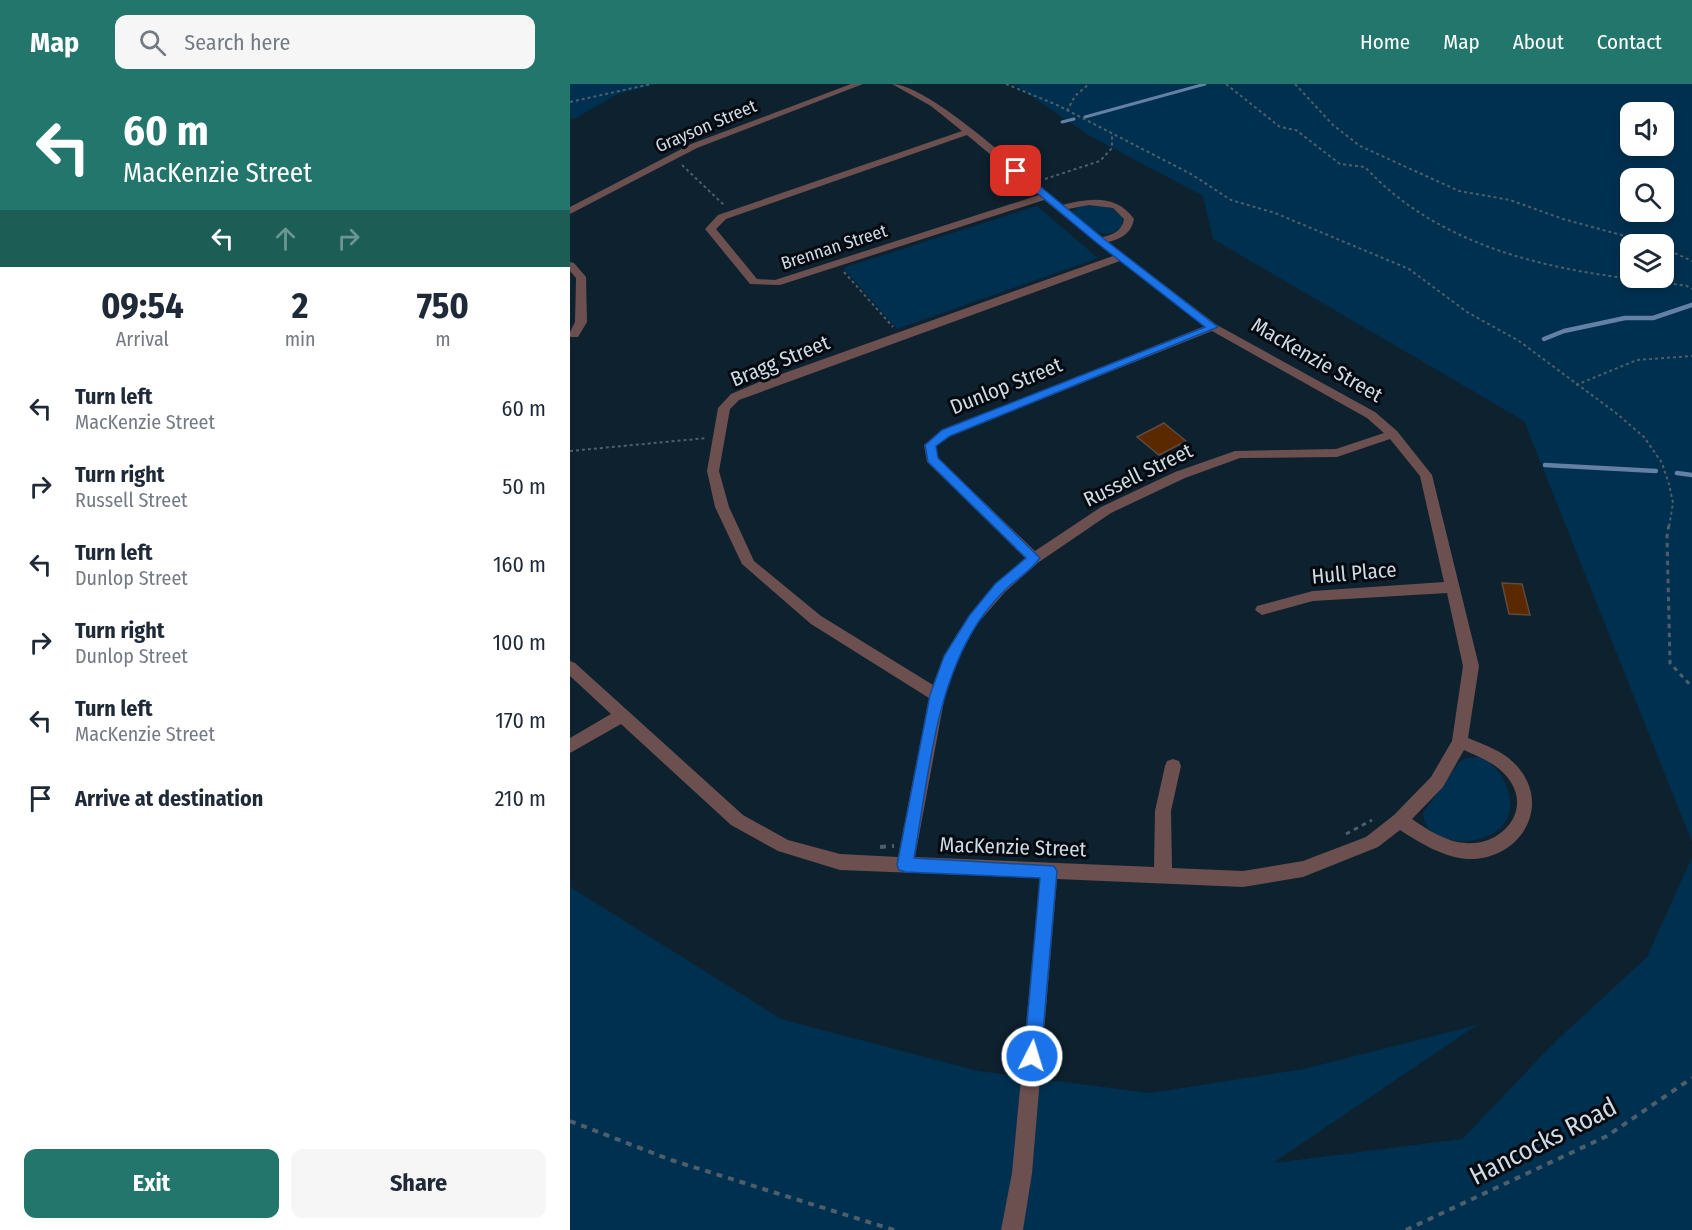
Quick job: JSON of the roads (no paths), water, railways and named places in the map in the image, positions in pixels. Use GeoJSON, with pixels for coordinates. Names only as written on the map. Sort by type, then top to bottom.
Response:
{"type":"FeatureCollection","features":[{"type":"Feature","properties":{"kind":"street","name":"Grayson Street"},"geometry":{"type":"LineString","coordinates":[[570,211],[694,146],[859,84]]}},
{"type":"Feature","properties":{"kind":"street","name":"MacKenzie Street"},"geometry":{"type":"LineString","coordinates":[[570,667],[737,820],[775,841],[840,862],[1243,879],[1304,869],[1372,842],[1400,820],[1437,783],[1460,742],[1471,666],[1426,475],[1393,434],[1371,415],[1213,327],[1100,241],[934,104],[896,84]]}},
{"type":"Feature","properties":{"kind":"street","name":"Brennan Street"},"geometry":{"type":"LineString","coordinates":[[968,132],[722,217],[710,229],[753,282],[776,283],[1046,196]]}},
{"type":"Feature","properties":{"kind":"street"},"geometry":{"type":"LineString","coordinates":[[1062,208],[1091,202],[1113,206],[1124,212],[1129,219],[1127,228],[1120,235],[1100,241]]}},
{"type":"Feature","properties":{"kind":"street","name":"Bragg Street"},"geometry":{"type":"LineString","coordinates":[[937,695],[816,620],[749,564],[734,536],[713,471],[724,408],[735,397],[1121,257]]}},
{"type":"Feature","properties":{"kind":"street"},"geometry":{"type":"LineString","coordinates":[[570,266],[581,277],[581,322],[574,335]]}},
{"type":"Feature","properties":{"kind":"street","name":"Dunlop Street"},"geometry":{"type":"LineString","coordinates":[[1034,558],[932,459],[930,445],[946,433],[1213,327]]}},
{"type":"Feature","properties":{"kind":"street","name":"Russell Street"},"geometry":{"type":"LineString","coordinates":[[905,865],[937,695],[951,656],[973,619],[1000,588],[1034,558],[1106,510],[1217,460],[1239,454],[1337,453],[1393,434]]}},
{"type":"Feature","properties":{"kind":"street","name":"Hull Place"},"geometry":{"type":"LineString","coordinates":[[1262,610],[1313,596],[1451,587]]}},
{"type":"Feature","properties":{"kind":"street"},"geometry":{"type":"LineString","coordinates":[[570,746],[623,715]]}},
{"type":"Feature","properties":{"kind":"street"},"geometry":{"type":"LineString","coordinates":[[1400,820],[1437,844],[1468,851],[1486,850],[1504,844],[1515,834],[1521,818],[1524,799],[1520,781],[1509,768],[1494,757],[1460,742]]}},
{"type":"Feature","properties":{"kind":"street"},"geometry":{"type":"LineString","coordinates":[[1164,876],[1163,811],[1173,766]]}},
{"type":"Feature","properties":{"kind":"street"},"geometry":{"type":"LineString","coordinates":[[1012,1230],[1022,1173],[1049,871]]}},
{"type":"Feature","properties":{"kind":"waterway"},"geometry":{"type":"LineString","coordinates":[[1085,117],[1205,84]]}},
{"type":"Feature","properties":{"kind":"waterway"},"geometry":{"type":"LineString","coordinates":[[1062,122],[1074,119]]}},
{"type":"Feature","properties":{"kind":"waterway"},"geometry":{"type":"LineString","coordinates":[[1544,339],[1564,331],[1625,318],[1653,318],[1692,305]]}},
{"type":"Feature","properties":{"kind":"waterway"},"geometry":{"type":"LineString","coordinates":[[1545,465],[1656,471]]}},
{"type":"Feature","properties":{"kind":"waterway"},"geometry":{"type":"LineString","coordinates":[[1677,473],[1692,475]]}}]}
